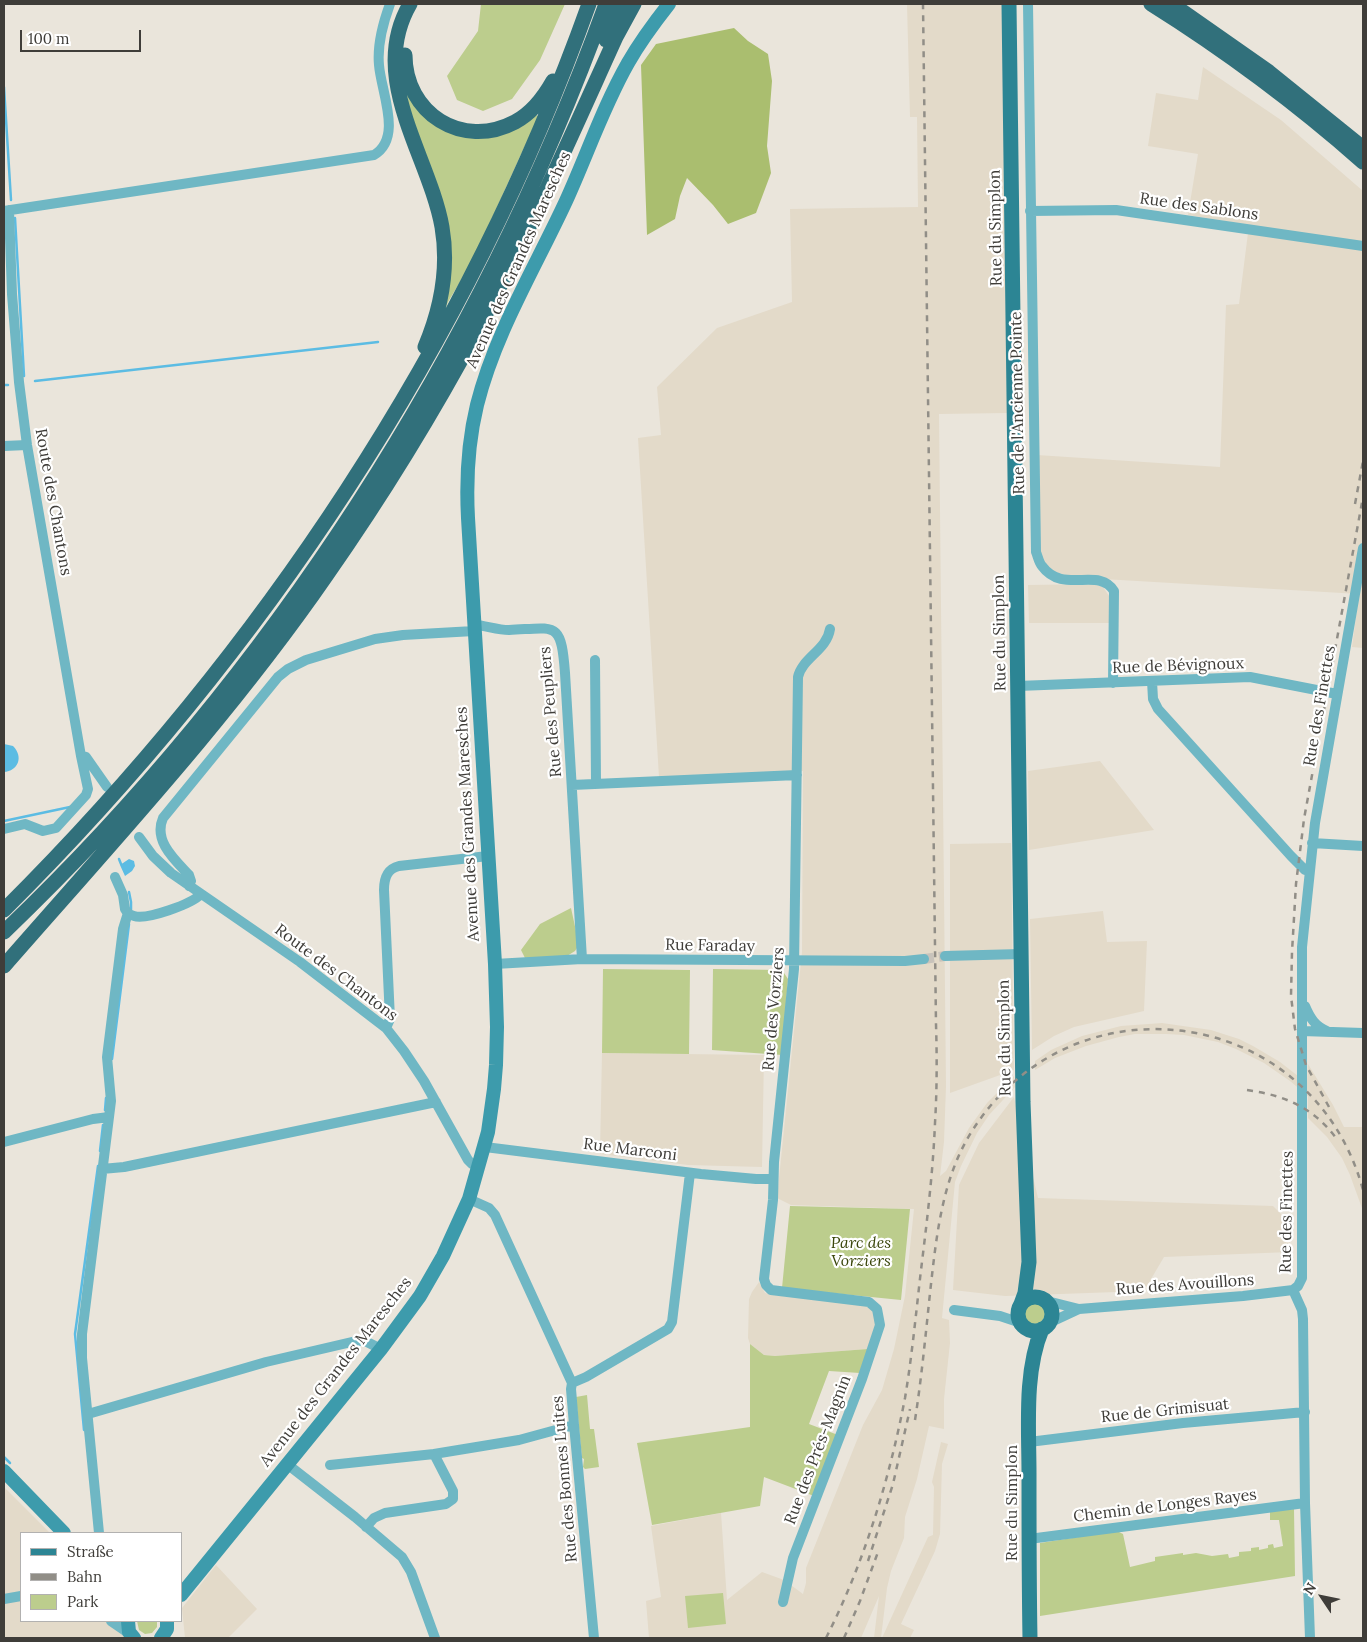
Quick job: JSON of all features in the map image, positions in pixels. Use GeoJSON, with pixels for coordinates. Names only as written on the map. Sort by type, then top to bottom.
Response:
{"type":"FeatureCollection","features":[{"type":"Feature","properties":{"kind":"highway"},"geometry":{"type":"LineString","coordinates":[[391,418],[428,340],[440,302],[444,278],[444,240],[437,205],[429,178],[406,120],[396,80],[396,46],[403,17],[410,4]]}},
{"type":"Feature","properties":{"kind":"highway"},"geometry":{"type":"LineString","coordinates":[[420,4],[409,28],[406,43],[405,67],[409,83],[419,102],[430,114],[447,125],[467,131],[488,131],[501,128],[515,122],[533,109],[553,82],[583,21]]}},
{"type":"Feature","properties":{"kind":"highway"},"geometry":{"type":"LineString","coordinates":[[4,910],[90,819],[179,718],[255,622],[332,512],[391,418],[452,313],[496,228],[546,116],[589,4]]}},
{"type":"Feature","properties":{"kind":"highway"},"geometry":{"type":"LineString","coordinates":[[4,932],[103,832],[196,726],[298,592],[370,485],[449,353],[509,236],[562,117],[606,4]]}},
{"type":"Feature","properties":{"kind":"highway"},"geometry":{"type":"LineString","coordinates":[[557,165],[619,4]]}},
{"type":"Feature","properties":{"kind":"highway"},"geometry":{"type":"LineString","coordinates":[[4,966],[159,790],[232,703],[286,632],[378,499],[475,334],[521,243],[616,37],[634,4]]}},
{"type":"Feature","properties":{"kind":"highway"},"geometry":{"type":"LineString","coordinates":[[1151,4],[1261,79],[1363,162]]}},
{"type":"Feature","properties":{"kind":"highway"},"geometry":{"type":"LineString","coordinates":[[1172,4],[1270,72],[1363,148]]}},
{"type":"Feature","properties":{"kind":"highway"},"geometry":{"type":"LineString","coordinates":[[4,951],[159,790]]}},
{"type":"Feature","properties":{"kind":"highway"},"geometry":{"type":"LineString","coordinates":[[4,899],[90,819]]}},
{"type":"Feature","properties":{"kind":"main road","name":"Avenue des Grandes Maresches"},"geometry":{"type":"LineString","coordinates":[[182,1593],[380,1349],[431,1278],[469,1199],[485,1147],[492,1111],[497,1027],[468,518],[468,471],[474,421],[485,378],[500,339],[559,215],[614,89],[637,48],[669,4]]}},
{"type":"Feature","properties":{"kind":"main road","name":"Rue du Simplon"},"geometry":{"type":"LineString","coordinates":[[1010,4],[1023,1102],[1029,1262],[1025,1293],[1020,1305]]}},
{"type":"Feature","properties":{"kind":"main road","name":"Rue du Simplon"},"geometry":{"type":"LineString","coordinates":[[1029,1262],[1035,1284],[1045,1300]]}},
{"type":"Feature","properties":{"kind":"main road"},"geometry":{"type":"LineString","coordinates":[[1031,1297],[1045,1300],[1052,1312],[1046,1326],[1032,1330],[1022,1324],[1018,1314],[1020,1305],[1031,1297]]}},
{"type":"Feature","properties":{"kind":"main road","name":"Rue du Simplon"},"geometry":{"type":"LineString","coordinates":[[1022,1324],[1031,1367]]}},
{"type":"Feature","properties":{"kind":"main road","name":"Rue du Simplon"},"geometry":{"type":"LineString","coordinates":[[1030,1638],[1029,1442],[1031,1367],[1037,1342],[1046,1326]]}},
{"type":"Feature","properties":{"kind":"main road"},"geometry":{"type":"LineString","coordinates":[[4,1471],[63,1532]]}},
{"type":"Feature","properties":{"kind":"street"},"geometry":{"type":"LineString","coordinates":[[6,211],[101,195],[362,158],[376,154],[386,143],[389,132],[379,64],[381,36],[390,4]]}},
{"type":"Feature","properties":{"kind":"street","name":"Rue de l'Ancienne Pointe"},"geometry":{"type":"LineString","coordinates":[[1028,4],[1036,552],[1042,566],[1051,576],[1065,581],[1102,580],[1110,584],[1114,591],[1113,683]]}},
{"type":"Feature","properties":{"kind":"street","name":"Rue des Sablons"},"geometry":{"type":"LineString","coordinates":[[1030,211],[1116,210],[1363,246]]}},
{"type":"Feature","properties":{"kind":"street","name":"Route des Chantons"},"geometry":{"type":"LineString","coordinates":[[4,829],[25,824],[43,831],[56,828],[86,795],[88,789],[27,445],[6,211]]}},
{"type":"Feature","properties":{"kind":"street"},"geometry":{"type":"LineString","coordinates":[[4,446],[27,445]]}},
{"type":"Feature","properties":{"kind":"street","name":"Rue des Finettes"},"geometry":{"type":"LineString","coordinates":[[1310,1638],[1305,1503],[1303,1319],[1302,1310],[1293,1290],[1298,1286],[1302,1278],[1302,947],[1312,843],[1363,548]]}},
{"type":"Feature","properties":{"kind":"street","name":"Rue des Peupliers"},"geometry":{"type":"LineString","coordinates":[[189,886],[189,876],[162,840],[160,827],[163,818],[278,677],[294,665],[375,639],[474,628],[498,630],[546,628],[555,632],[560,638],[565,665],[582,960]]}},
{"type":"Feature","properties":{"kind":"street","name":"Rue des Vorziers"},"geometry":{"type":"LineString","coordinates":[[830,630],[827,640],[799,673],[794,961],[772,1179],[772,1200],[765,1269],[766,1285],[771,1290],[869,1302],[877,1309]]}},
{"type":"Feature","properties":{"kind":"street"},"geometry":{"type":"LineString","coordinates":[[595,660],[596,783]]}},
{"type":"Feature","properties":{"kind":"street","name":"Rue de Bévignoux"},"geometry":{"type":"LineString","coordinates":[[1018,686],[1250,677],[1337,694]]}},
{"type":"Feature","properties":{"kind":"street"},"geometry":{"type":"LineString","coordinates":[[1152,681],[1153,699],[1158,709],[1290,856],[1305,870],[1309,871]]}},
{"type":"Feature","properties":{"kind":"street"},"geometry":{"type":"LineString","coordinates":[[81,756],[86,757],[107,787]]}},
{"type":"Feature","properties":{"kind":"street","name":"Rue des Peupliers"},"geometry":{"type":"LineString","coordinates":[[572,784],[797,775]]}},
{"type":"Feature","properties":{"kind":"street","name":"Route des Chantons"},"geometry":{"type":"LineString","coordinates":[[139,837],[148,850],[166,869],[306,966],[386,1028],[404,1051],[436,1102],[468,1160],[479,1166]]}},
{"type":"Feature","properties":{"kind":"street"},"geometry":{"type":"LineString","coordinates":[[1312,843],[1363,846]]}},
{"type":"Feature","properties":{"kind":"street"},"geometry":{"type":"LineString","coordinates":[[386,1028],[390,1019],[384,890],[386,874],[391,869],[399,866],[488,856]]}},
{"type":"Feature","properties":{"kind":"street"},"geometry":{"type":"LineString","coordinates":[[115,877],[123,895],[125,909],[136,917],[154,914],[191,902],[201,894]]}},
{"type":"Feature","properties":{"kind":"street"},"geometry":{"type":"LineString","coordinates":[[99,1532],[82,1358],[82,1334],[111,1100],[107,1057],[109,1038],[123,929],[128,913]]}},
{"type":"Feature","properties":{"kind":"street"},"geometry":{"type":"LineString","coordinates":[[945,956],[1021,954]]}},
{"type":"Feature","properties":{"kind":"street","name":"Rue Faraday"},"geometry":{"type":"LineString","coordinates":[[494,964],[582,960],[905,961],[924,959]]}},
{"type":"Feature","properties":{"kind":"street"},"geometry":{"type":"LineString","coordinates":[[1302,1001],[1312,1021],[1320,1027],[1333,1032]]}},
{"type":"Feature","properties":{"kind":"street"},"geometry":{"type":"LineString","coordinates":[[1302,1031],[1363,1033]]}},
{"type":"Feature","properties":{"kind":"street"},"geometry":{"type":"LineString","coordinates":[[102,1168],[124,1167],[436,1102]]}},
{"type":"Feature","properties":{"kind":"street"},"geometry":{"type":"LineString","coordinates":[[4,1142],[93,1119],[109,1117]]}},
{"type":"Feature","properties":{"kind":"street","name":"Rue Marconi"},"geometry":{"type":"LineString","coordinates":[[485,1147],[690,1173],[756,1180],[772,1179]]}},
{"type":"Feature","properties":{"kind":"street"},"geometry":{"type":"LineString","coordinates":[[572,1382],[586,1377],[663,1332],[668,1329],[672,1322],[690,1173]]}},
{"type":"Feature","properties":{"kind":"street","name":"Rue des Bonnes Luites"},"geometry":{"type":"LineString","coordinates":[[469,1199],[489,1208],[495,1215],[572,1382],[574,1425],[594,1638]]}},
{"type":"Feature","properties":{"kind":"street","name":"Rue des Avouillons"},"geometry":{"type":"LineString","coordinates":[[1045,1300],[1079,1309],[1243,1296],[1293,1290]]}},
{"type":"Feature","properties":{"kind":"street"},"geometry":{"type":"LineString","coordinates":[[1000,1316],[1020,1305]]}},
{"type":"Feature","properties":{"kind":"street","name":"Rue des Prés-Magnin"},"geometry":{"type":"LineString","coordinates":[[783,1602],[793,1558],[862,1379],[880,1325],[877,1309]]}},
{"type":"Feature","properties":{"kind":"street","name":"Rue des Avouillons"},"geometry":{"type":"LineString","coordinates":[[1046,1326],[1079,1309]]}},
{"type":"Feature","properties":{"kind":"street"},"geometry":{"type":"LineString","coordinates":[[954,1310],[1000,1316],[1022,1324]]}},
{"type":"Feature","properties":{"kind":"street"},"geometry":{"type":"LineString","coordinates":[[88,1414],[259,1364],[356,1341],[365,1341],[380,1349]]}},
{"type":"Feature","properties":{"kind":"street","name":"Rue de Grimisuat"},"geometry":{"type":"LineString","coordinates":[[1029,1442],[1184,1423],[1305,1412]]}},
{"type":"Feature","properties":{"kind":"street"},"geometry":{"type":"LineString","coordinates":[[330,1465],[434,1454],[519,1440],[574,1425]]}},
{"type":"Feature","properties":{"kind":"street"},"geometry":{"type":"LineString","coordinates":[[366,1527],[374,1518],[385,1513],[446,1504],[453,1499],[453,1491],[434,1454]]}},
{"type":"Feature","properties":{"kind":"street"},"geometry":{"type":"LineString","coordinates":[[287,1464],[405,1561],[435,1638]]}},
{"type":"Feature","properties":{"kind":"street","name":"Chemin de Longes Rayes"},"geometry":{"type":"LineString","coordinates":[[1029,1538],[1305,1503]]}},
{"type":"Feature","properties":{"kind":"street"},"geometry":{"type":"LineString","coordinates":[[4,1599],[20,1596]]}},
{"type":"Feature","properties":{"kind":"street"},"geometry":{"type":"LineString","coordinates":[[113,1622],[131,1634]]}},
{"type":"Feature","properties":{"kind":"shaded area"},"geometry":{"type":"Polygon","coordinates":[[[907,4],[1003,4],[1007,413],[939,414],[946,1086],[944,1142],[940,1176],[946,1171],[969,1128],[987,1103],[1014,1076],[1015,1087],[989,1115],[977,1133],[955,1182],[942,1318],[949,1320],[950,1343],[944,1399],[944,1429],[929,1426],[917,1479],[905,1517],[904,1538],[891,1571],[887,1588],[881,1638],[874,1638],[879,1596],[861,1638],[649,1638],[646,1601],[661,1597],[651,1526],[721,1513],[727,1600],[762,1572],[784,1580],[803,1594],[806,1583],[806,1568],[863,1425],[882,1390],[894,1349],[905,1296],[914,1209],[791,1205],[777,1198],[802,952],[803,771],[659,777],[638,438],[661,435],[657,387],[717,328],[792,302],[790,209],[918,207],[917,117],[910,117],[907,4]]]}},
{"type":"Feature","properties":{"kind":"shaded area"},"geometry":{"type":"Polygon","coordinates":[[[1203,67],[1281,120],[1363,191],[1363,648],[1352,647],[1359,594],[1069,577],[1049,569],[1039,554],[1037,455],[1220,467],[1226,305],[1239,304],[1249,225],[1188,215],[1198,154],[1148,146],[1156,93],[1198,100],[1203,67]]]}},
{"type":"Feature","properties":{"kind":"shaded area"},"geometry":{"type":"Polygon","coordinates":[[[1095,584],[1103,587],[1109,596],[1109,623],[1029,623],[1028,585],[1095,584]]]}},
{"type":"Feature","properties":{"kind":"shaded area"},"geometry":{"type":"Polygon","coordinates":[[[1100,761],[1154,830],[1029,850],[1028,771],[1100,761]]]}},
{"type":"Feature","properties":{"kind":"shaded area"},"geometry":{"type":"Polygon","coordinates":[[[1011,843],[1014,1070],[950,1093],[950,844],[1011,843]]]}},
{"type":"Feature","properties":{"kind":"shaded area"},"geometry":{"type":"Polygon","coordinates":[[[1103,911],[1107,942],[1147,941],[1144,1011],[1074,1027],[1054,1036],[1032,1050],[1030,919],[1103,911]]]}},
{"type":"Feature","properties":{"kind":"shaded area"},"geometry":{"type":"Polygon","coordinates":[[[1162,1023],[1211,1030],[1239,1039],[1280,1062],[1307,1083],[1308,1064],[1344,1127],[1363,1127],[1363,1211],[1342,1158],[1327,1137],[1308,1118],[1308,1096],[1264,1063],[1236,1049],[1218,1042],[1184,1035],[1135,1034],[1086,1046],[1055,1058],[1035,1070],[1035,1061],[1051,1050],[1082,1036],[1121,1026],[1162,1023]]]}},
{"type":"Feature","properties":{"kind":"shaded area"},"geometry":{"type":"Polygon","coordinates":[[[602,1053],[764,1055],[762,1167],[688,1165],[600,1154],[602,1053]]]}},
{"type":"Feature","properties":{"kind":"shaded area"},"geometry":{"type":"Polygon","coordinates":[[[1014,1097],[1038,1198],[1273,1206],[1290,1223],[1290,1252],[1164,1257],[1144,1291],[1005,1296],[953,1290],[959,1185],[979,1143],[1014,1097]]]}},
{"type":"Feature","properties":{"kind":"shaded area"},"geometry":{"type":"Polygon","coordinates":[[[759,1282],[765,1293],[865,1305],[873,1309],[877,1323],[868,1349],[775,1356],[764,1355],[750,1344],[748,1338],[749,1299],[759,1282]]]}},
{"type":"Feature","properties":{"kind":"shaded area"},"geometry":{"type":"Polygon","coordinates":[[[941,1442],[948,1444],[942,1464],[940,1534],[935,1551],[901,1624],[914,1630],[910,1638],[882,1638],[928,1537],[933,1535],[934,1487],[932,1482],[941,1442]]]}},
{"type":"Feature","properties":{"kind":"shaded area"},"geometry":{"type":"Polygon","coordinates":[[[4,1487],[49,1532],[20,1532],[20,1622],[125,1622],[128,1638],[4,1638],[4,1487]]]}},
{"type":"Feature","properties":{"kind":"shaded area"},"geometry":{"type":"Polygon","coordinates":[[[216,1565],[257,1609],[228,1638],[185,1638],[182,1608],[216,1565]]]}},
{"type":"Feature","properties":{"kind":"green space"},"geometry":{"type":"Polygon","coordinates":[[[481,4],[565,4],[540,60],[512,99],[483,111],[457,100],[447,76],[478,31],[481,4]]]}},
{"type":"Feature","properties":{"kind":"green space"},"geometry":{"type":"Polygon","coordinates":[[[734,28],[748,41],[768,54],[772,81],[767,146],[771,173],[756,213],[728,224],[687,178],[680,196],[675,219],[647,235],[641,65],[656,44],[734,28]]]}},
{"type":"Feature","properties":{"kind":"green space"},"geometry":{"type":"Polygon","coordinates":[[[402,78],[457,133],[537,115],[538,117],[473,260],[448,302],[437,331],[448,274],[402,78]]]}},
{"type":"Feature","properties":{"kind":"green space"},"geometry":{"type":"Polygon","coordinates":[[[571,908],[579,945],[575,951],[567,956],[525,958],[521,950],[540,924],[571,908]]]}},
{"type":"Feature","properties":{"kind":"green space"},"geometry":{"type":"Polygon","coordinates":[[[603,969],[690,970],[689,1054],[602,1053],[603,969]]]}},
{"type":"Feature","properties":{"kind":"green space"},"geometry":{"type":"Polygon","coordinates":[[[713,969],[779,970],[784,973],[788,979],[782,1055],[712,1050],[713,969]]]}},
{"type":"Feature","properties":{"kind":"green space","name":"Parc des Vorziers"},"geometry":{"type":"Polygon","coordinates":[[[790,1206],[910,1209],[901,1300],[782,1288],[790,1206]]]}},
{"type":"Feature","properties":{"kind":"green space"},"geometry":{"type":"Polygon","coordinates":[[[1034,1302],[1044,1309],[1045,1313],[1038,1323],[1034,1324],[1024,1317],[1023,1313],[1030,1303],[1034,1302]]]}},
{"type":"Feature","properties":{"kind":"green space"},"geometry":{"type":"Polygon","coordinates":[[[750,1344],[764,1355],[775,1356],[868,1349],[860,1373],[829,1371],[809,1424],[838,1435],[814,1496],[764,1477],[760,1506],[652,1525],[637,1443],[750,1427],[750,1344]]]}},
{"type":"Feature","properties":{"kind":"green space"},"geometry":{"type":"Polygon","coordinates":[[[587,1395],[590,1429],[594,1429],[599,1467],[585,1469],[583,1467],[584,1459],[582,1458],[576,1397],[587,1395]]]}},
{"type":"Feature","properties":{"kind":"green space"},"geometry":{"type":"Polygon","coordinates":[[[1294,1509],[1295,1576],[1040,1616],[1040,1543],[1117,1531],[1123,1534],[1130,1567],[1155,1561],[1155,1557],[1183,1553],[1183,1555],[1196,1553],[1212,1556],[1228,1554],[1229,1558],[1239,1556],[1239,1552],[1251,1551],[1251,1548],[1259,1547],[1259,1550],[1268,1548],[1268,1545],[1273,1544],[1274,1548],[1283,1546],[1279,1520],[1270,1520],[1270,1511],[1294,1509]]]}},
{"type":"Feature","properties":{"kind":"green space"},"geometry":{"type":"Polygon","coordinates":[[[723,1593],[726,1624],[688,1628],[685,1596],[723,1593]]]}},
{"type":"Feature","properties":{"kind":"green space"},"geometry":{"type":"Polygon","coordinates":[[[137,1622],[157,1622],[157,1627],[152,1633],[145,1634],[139,1630],[137,1622]]]}},
{"type":"Feature","properties":{"kind":"water"},"geometry":{"type":"Polygon","coordinates":[[[4,744],[13,746],[19,759],[13,769],[4,772],[4,744]]]}},
{"type":"Feature","properties":{"kind":"water"},"geometry":{"type":"Polygon","coordinates":[[[129,859],[134,861],[135,866],[125,876],[120,865],[129,859]]]}},
{"type":"Feature","properties":{"kind":"waterway"},"geometry":{"type":"LineString","coordinates":[[4,87],[11,200]]}},
{"type":"Feature","properties":{"kind":"waterway"},"geometry":{"type":"LineString","coordinates":[[15,218],[24,376]]}},
{"type":"Feature","properties":{"kind":"waterway"},"geometry":{"type":"LineString","coordinates":[[35,381],[378,342]]}},
{"type":"Feature","properties":{"kind":"waterway"},"geometry":{"type":"LineString","coordinates":[[4,821],[70,807]]}},
{"type":"Feature","properties":{"kind":"waterway"},"geometry":{"type":"LineString","coordinates":[[119,859],[121,864]]}},
{"type":"Feature","properties":{"kind":"waterway"},"geometry":{"type":"LineString","coordinates":[[129,892],[131,910]]}},
{"type":"Feature","properties":{"kind":"waterway"},"geometry":{"type":"LineString","coordinates":[[112,1059],[129,924]]}},
{"type":"Feature","properties":{"kind":"waterway"},"geometry":{"type":"LineString","coordinates":[[105,1110],[106,1098]]}},
{"type":"Feature","properties":{"kind":"waterway"},"geometry":{"type":"LineString","coordinates":[[100,1151],[103,1125]]}},
{"type":"Feature","properties":{"kind":"waterway"},"geometry":{"type":"LineString","coordinates":[[84,1430],[75,1334],[98,1166]]}},
{"type":"Feature","properties":{"kind":"waterway"},"geometry":{"type":"LineString","coordinates":[[4,1457],[10,1463]]}},
{"type":"Feature","properties":{"kind":"tunnel"},"geometry":{"type":"LineString","coordinates":[[924,959],[945,956]]}},
{"type":"Feature","properties":{"kind":"railway"},"geometry":{"type":"LineString","coordinates":[[826,1638],[852,1581],[874,1521],[899,1429],[912,1350],[930,1196],[934,1141],[937,1049],[923,4]]}},
{"type":"Feature","properties":{"kind":"railway"},"geometry":{"type":"LineString","coordinates":[[1355,504],[1363,461]]}},
{"type":"Feature","properties":{"kind":"railway"},"geometry":{"type":"LineString","coordinates":[[1329,1107],[1306,1065],[1295,1029],[1291,996],[1292,952],[1296,884],[1304,819],[1363,497]]}},
{"type":"Feature","properties":{"kind":"railway"},"geometry":{"type":"LineString","coordinates":[[915,1420],[939,1224],[954,1167],[972,1131],[1016,1080],[1069,1047],[1127,1031],[1187,1032],[1244,1048],[1295,1081],[1336,1128],[1363,1190]]}},
{"type":"Feature","properties":{"kind":"railway"},"geometry":{"type":"LineString","coordinates":[[1247,1090],[1286,1099],[1308,1111],[1336,1138]]}},
{"type":"Feature","properties":{"kind":"railway"},"geometry":{"type":"LineString","coordinates":[[868,1561],[893,1484],[910,1409]]}},
{"type":"Feature","properties":{"kind":"railway"},"geometry":{"type":"LineString","coordinates":[[844,1638],[878,1552]]}}]}
